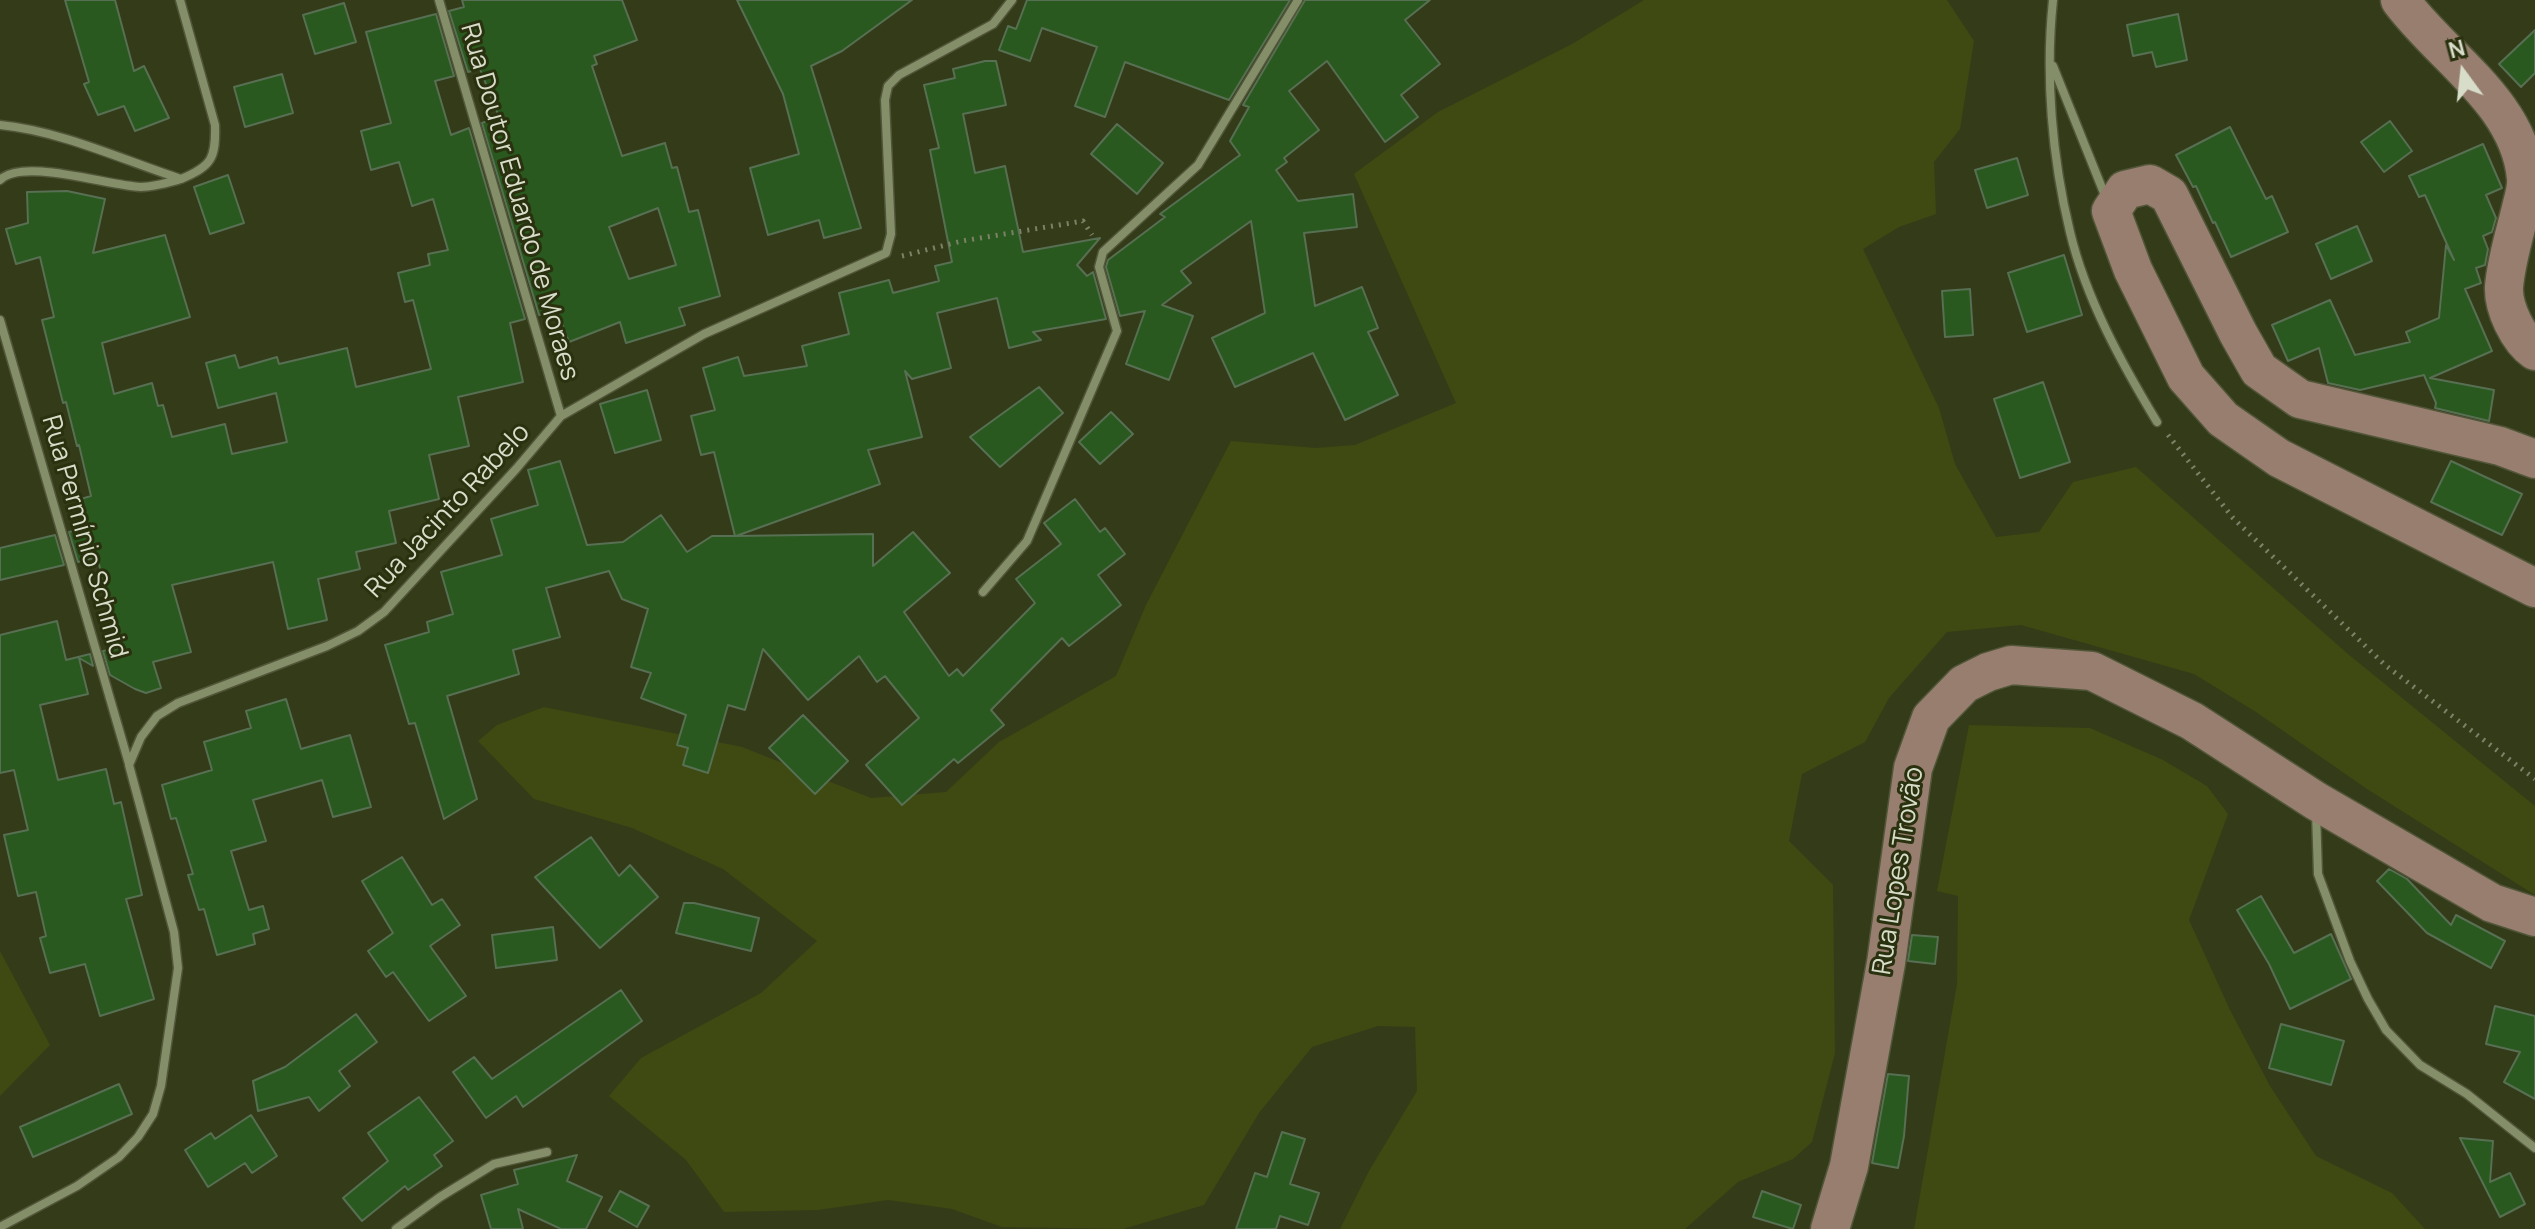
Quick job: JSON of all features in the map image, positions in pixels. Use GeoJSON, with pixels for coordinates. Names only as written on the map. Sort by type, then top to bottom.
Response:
{"type":"FeatureCollection","features":[{"type":"Feature","properties":{"kind":"main road"},"geometry":{"type":"LineString","coordinates":[[2400,0],[2494,102],[2521,154],[2527,181],[2504,289],[2511,319],[2526,345],[2535,351]]}},
{"type":"Feature","properties":{"kind":"main road"},"geometry":{"type":"LineString","coordinates":[[2535,459],[2500,446],[2300,399],[2259,370],[2169,195],[2150,184],[2125,190],[2111,211],[2133,270],[2186,377],[2223,419],[2279,458],[2535,588]]}},
{"type":"Feature","properties":{"kind":"main road","name":"Rua Lopes Trovão"},"geometry":{"type":"LineString","coordinates":[[1830,1229],[1849,1166],[1886,963],[1913,768],[1931,718],[1964,684],[2011,665],[2092,671],[2192,721],[2316,801],[2492,903],[2535,917]]}},
{"type":"Feature","properties":{"kind":"street"},"geometry":{"type":"LineString","coordinates":[[0,180],[5,175],[30,170],[144,187],[197,173],[211,161],[215,125],[180,0]]}},
{"type":"Feature","properties":{"kind":"street","name":"Rua Doutor Eduardo de Moraes"},"geometry":{"type":"LineString","coordinates":[[439,0],[561,416]]}},
{"type":"Feature","properties":{"kind":"street"},"geometry":{"type":"LineString","coordinates":[[886,253],[891,234],[885,100],[888,86],[899,75],[993,24],[1012,0]]}},
{"type":"Feature","properties":{"kind":"street"},"geometry":{"type":"LineString","coordinates":[[983,592],[1027,541],[1117,331],[1099,267],[1103,252],[1198,165],[1298,0]]}},
{"type":"Feature","properties":{"kind":"street"},"geometry":{"type":"LineString","coordinates":[[2053,0],[2050,58],[2055,155],[2070,235],[2093,298],[2121,359],[2157,422]]}},
{"type":"Feature","properties":{"kind":"street"},"geometry":{"type":"LineString","coordinates":[[2050,58],[2111,211]]}},
{"type":"Feature","properties":{"kind":"street"},"geometry":{"type":"LineString","coordinates":[[0,125],[20,127],[65,140],[181,179]]}},
{"type":"Feature","properties":{"kind":"street","name":"Rua Jacinto Rabelo"},"geometry":{"type":"LineString","coordinates":[[129,765],[141,737],[157,716],[178,703],[327,646],[358,631],[384,612],[561,416],[704,334],[886,253]]}},
{"type":"Feature","properties":{"kind":"street","name":"Rua Permínio Schmid"},"geometry":{"type":"LineString","coordinates":[[0,320],[129,765]]}},
{"type":"Feature","properties":{"kind":"street"},"geometry":{"type":"LineString","coordinates":[[0,1227],[77,1186],[119,1157],[138,1137],[153,1114],[161,1086],[178,968],[174,932],[129,765]]}},
{"type":"Feature","properties":{"kind":"street"},"geometry":{"type":"LineString","coordinates":[[2316,801],[2318,874],[2350,961],[2386,1030],[2420,1065],[2467,1094],[2535,1148]]}},
{"type":"Feature","properties":{"kind":"street"},"geometry":{"type":"LineString","coordinates":[[396,1229],[494,1164],[547,1152]]}},
{"type":"Feature","properties":{"kind":"path"},"geometry":{"type":"LineString","coordinates":[[886,253],[906,256],[962,241],[1083,221],[1103,252]]}},
{"type":"Feature","properties":{"kind":"path"},"geometry":{"type":"LineString","coordinates":[[2157,422],[2233,518],[2385,665],[2535,779]]}},
{"type":"Feature","properties":{"kind":"green space"},"geometry":{"type":"Polygon","coordinates":[[[1644,0],[1947,0],[1974,41],[1960,129],[1934,162],[1936,214],[1899,227],[1863,249],[1939,408],[1955,464],[1996,537],[2039,532],[2073,482],[2136,467],[2348,654],[2535,806],[2535,895],[2367,789],[2256,712],[2194,674],[2021,625],[1947,632],[1889,698],[1865,742],[1802,774],[1789,841],[1833,885],[1835,1053],[1812,1142],[1793,1159],[1738,1182],[1685,1229],[1340,1229],[1369,1171],[1417,1091],[1415,1027],[1378,1026],[1312,1047],[1259,1113],[1204,1205],[1123,1229],[1002,1227],[952,1209],[888,1200],[818,1210],[724,1212],[686,1160],[609,1096],[641,1058],[761,993],[817,941],[723,869],[632,828],[534,799],[478,741],[497,725],[544,707],[742,747],[871,798],[946,792],[999,742],[1116,676],[1146,605],[1231,441],[1316,448],[1355,445],[1456,403],[1354,174],[1438,112],[1572,44],[1644,0]]]}},
{"type":"Feature","properties":{"kind":"green space"},"geometry":{"type":"Polygon","coordinates":[[[1969,725],[2090,728],[2163,760],[2207,786],[2228,814],[2189,920],[2230,1010],[2270,1086],[2316,1156],[2392,1193],[2425,1229],[1914,1229],[1957,984],[1958,896],[1937,891],[1969,725]]]}},
{"type":"Feature","properties":{"kind":"green space"},"geometry":{"type":"Polygon","coordinates":[[[0,951],[50,1045],[0,1096],[0,951]]]}},
{"type":"Feature","properties":{"kind":"building"},"geometry":{"type":"Polygon","coordinates":[[[65,0],[115,0],[134,71],[144,66],[169,118],[135,131],[124,106],[98,115],[84,84],[89,82],[65,0]]]}},
{"type":"Feature","properties":{"kind":"building"},"geometry":{"type":"Polygon","coordinates":[[[462,0],[622,0],[637,40],[594,56],[597,64],[592,66],[622,156],[665,143],[672,168],[677,167],[689,212],[698,210],[720,296],[679,308],[685,325],[626,343],[620,322],[569,342],[557,310],[539,315],[482,123],[499,117],[480,69],[468,72],[449,11],[464,7],[462,0]],[[658,208],[609,227],[629,279],[676,265],[658,208]]]}},
{"type":"Feature","properties":{"kind":"building"},"geometry":{"type":"Polygon","coordinates":[[[737,0],[912,0],[842,51],[811,66],[861,228],[824,238],[819,220],[768,235],[750,168],[799,154],[783,94],[737,0]]]}},
{"type":"Feature","properties":{"kind":"building"},"geometry":{"type":"Polygon","coordinates":[[[1027,0],[1290,0],[1229,100],[1125,62],[1105,117],[1075,106],[1097,47],[1042,28],[1030,61],[999,50],[1008,26],[1016,29],[1027,0]]]}},
{"type":"Feature","properties":{"kind":"building"},"geometry":{"type":"Polygon","coordinates":[[[1305,0],[1430,0],[1405,20],[1440,64],[1401,95],[1418,117],[1385,142],[1327,61],[1289,91],[1319,130],[1284,158],[1287,162],[1276,170],[1298,201],[1353,194],[1357,227],[1304,233],[1315,306],[1362,287],[1378,328],[1368,332],[1398,395],[1345,420],[1313,353],[1235,387],[1212,338],[1265,313],[1251,221],[1181,271],[1191,283],[1162,305],[1193,316],[1169,380],[1126,364],[1145,311],[1120,316],[1106,267],[1108,260],[1165,217],[1160,214],[1240,155],[1230,141],[1249,107],[1243,105],[1305,0]]]}},
{"type":"Feature","properties":{"kind":"building"},"geometry":{"type":"Polygon","coordinates":[[[344,3],[356,42],[315,54],[303,15],[344,3]]]}},
{"type":"Feature","properties":{"kind":"building"},"geometry":{"type":"Polygon","coordinates":[[[436,14],[454,76],[435,81],[451,135],[469,128],[525,319],[510,323],[523,382],[458,397],[469,446],[429,455],[439,499],[389,511],[396,543],[356,552],[360,569],[318,579],[327,620],[288,629],[273,562],[172,585],[191,652],[153,662],[161,688],[146,693],[135,689],[110,675],[103,651],[118,648],[116,640],[119,639],[97,557],[78,562],[69,532],[87,528],[81,499],[91,496],[42,320],[54,317],[40,257],[16,264],[6,229],[28,223],[27,192],[67,191],[105,199],[93,253],[165,235],[190,317],[102,343],[114,394],[152,383],[158,406],[163,405],[172,437],[225,424],[232,454],[287,442],[276,393],[218,408],[206,363],[235,355],[239,368],[277,357],[279,364],[347,348],[356,387],[431,369],[413,300],[405,302],[398,273],[430,265],[428,254],[448,250],[433,199],[412,206],[399,162],[371,170],[361,131],[391,123],[366,32],[436,14]]]}},
{"type":"Feature","properties":{"kind":"building"},"geometry":{"type":"Polygon","coordinates":[[[2178,14],[2187,60],[2156,67],[2152,52],[2133,56],[2127,25],[2178,14]]]}},
{"type":"Feature","properties":{"kind":"building"},"geometry":{"type":"Polygon","coordinates":[[[2535,30],[2535,73],[2521,87],[2499,64],[2535,30]]]}},
{"type":"Feature","properties":{"kind":"building"},"geometry":{"type":"Polygon","coordinates":[[[996,61],[1006,105],[963,114],[975,173],[1005,166],[1023,252],[1100,238],[1077,265],[1087,276],[1093,272],[1106,319],[1033,332],[1041,340],[1009,348],[997,298],[937,313],[951,368],[912,379],[905,371],[922,437],[868,450],[880,484],[736,536],[873,534],[873,566],[913,532],[950,573],[904,612],[949,676],[957,669],[963,676],[1035,603],[1016,579],[1061,544],[1044,523],[1075,499],[1100,532],[1105,528],[1125,554],[1098,575],[1121,605],[1069,646],[1062,638],[991,710],[1004,725],[958,763],[954,759],[902,805],[866,765],[919,718],[885,676],[877,682],[859,656],[808,700],[763,649],[745,710],[728,705],[708,773],[683,765],[688,748],[677,745],[686,715],[641,698],[651,673],[631,667],[648,609],[622,599],[609,571],[546,588],[560,637],[513,650],[519,674],[447,696],[477,799],[444,819],[415,723],[409,724],[385,645],[429,632],[427,622],[453,614],[441,572],[502,555],[491,519],[538,505],[528,470],[560,461],[587,545],[623,542],[661,515],[687,552],[712,536],[735,536],[714,452],[701,455],[691,416],[715,410],[703,368],[738,357],[744,376],[807,366],[802,346],[849,334],[839,293],[889,280],[893,293],[939,281],[935,266],[952,262],[930,150],[939,148],[924,85],[955,78],[953,69],[996,61]]]}},
{"type":"Feature","properties":{"kind":"building"},"geometry":{"type":"Polygon","coordinates":[[[282,74],[293,113],[245,127],[234,87],[282,74]]]}},
{"type":"Feature","properties":{"kind":"building"},"geometry":{"type":"Polygon","coordinates":[[[2390,121],[2412,151],[2384,172],[2361,142],[2390,121]]]}},
{"type":"Feature","properties":{"kind":"building"},"geometry":{"type":"Polygon","coordinates":[[[1117,124],[1163,163],[1137,194],[1091,154],[1117,124]]]}},
{"type":"Feature","properties":{"kind":"building"},"geometry":{"type":"Polygon","coordinates":[[[2230,127],[2266,199],[2272,196],[2288,232],[2231,257],[2196,186],[2193,187],[2176,155],[2230,127]]]}},
{"type":"Feature","properties":{"kind":"building"},"geometry":{"type":"Polygon","coordinates":[[[2483,144],[2502,188],[2486,195],[2496,218],[2492,232],[2483,236],[2488,249],[2485,265],[2476,268],[2481,283],[2465,289],[2492,351],[2430,378],[2494,390],[2489,421],[2435,408],[2436,403],[2424,375],[2360,390],[2328,383],[2319,348],[2288,361],[2272,325],[2330,300],[2355,355],[2410,342],[2406,332],[2439,318],[2446,245],[2454,260],[2425,195],[2419,197],[2409,176],[2483,144]]]}},
{"type":"Feature","properties":{"kind":"building"},"geometry":{"type":"Polygon","coordinates":[[[2017,158],[2028,195],[1987,208],[1975,170],[2017,158]]]}},
{"type":"Feature","properties":{"kind":"building"},"geometry":{"type":"Polygon","coordinates":[[[228,175],[244,223],[210,234],[194,187],[228,175]]]}},
{"type":"Feature","properties":{"kind":"building"},"geometry":{"type":"Polygon","coordinates":[[[2357,226],[2372,261],[2331,279],[2316,244],[2357,226]]]}},
{"type":"Feature","properties":{"kind":"building"},"geometry":{"type":"Polygon","coordinates":[[[2064,255],[2082,315],[2027,332],[2008,273],[2064,255]]]}},
{"type":"Feature","properties":{"kind":"building"},"geometry":{"type":"Polygon","coordinates":[[[1970,289],[1973,335],[1945,337],[1942,291],[1970,289]]]}},
{"type":"Feature","properties":{"kind":"building"},"geometry":{"type":"Polygon","coordinates":[[[2043,382],[2070,462],[2020,478],[1994,399],[2043,382]]]}},
{"type":"Feature","properties":{"kind":"building"},"geometry":{"type":"Polygon","coordinates":[[[1039,387],[1063,413],[1000,467],[970,437],[1039,387]]]}},
{"type":"Feature","properties":{"kind":"building"},"geometry":{"type":"Polygon","coordinates":[[[647,390],[661,440],[615,453],[600,404],[647,390]]]}},
{"type":"Feature","properties":{"kind":"building"},"geometry":{"type":"Polygon","coordinates":[[[1111,412],[1133,434],[1100,464],[1079,442],[1111,412]]]}},
{"type":"Feature","properties":{"kind":"building"},"geometry":{"type":"Polygon","coordinates":[[[2451,461],[2522,494],[2502,535],[2431,502],[2451,461]]]}},
{"type":"Feature","properties":{"kind":"building"},"geometry":{"type":"Polygon","coordinates":[[[55,535],[64,565],[0,580],[0,548],[55,535]]]}},
{"type":"Feature","properties":{"kind":"building"},"geometry":{"type":"Polygon","coordinates":[[[57,621],[66,660],[90,654],[93,666],[79,658],[88,694],[40,705],[58,780],[106,769],[114,804],[121,802],[142,895],[126,899],[154,999],[100,1016],[85,964],[50,973],[40,938],[46,936],[36,892],[18,896],[4,835],[28,830],[14,770],[0,773],[0,635],[57,621]]]}},
{"type":"Feature","properties":{"kind":"building"},"geometry":{"type":"Polygon","coordinates":[[[286,699],[301,749],[350,735],[371,807],[333,817],[322,780],[253,800],[266,841],[231,851],[249,910],[263,906],[269,929],[253,934],[255,944],[217,955],[204,909],[199,910],[188,875],[193,874],[176,818],[171,819],[162,785],[212,770],[204,742],[251,728],[246,711],[286,699]]]}},
{"type":"Feature","properties":{"kind":"building"},"geometry":{"type":"Polygon","coordinates":[[[803,715],[848,761],[815,794],[769,748],[803,715]]]}},
{"type":"Feature","properties":{"kind":"building"},"geometry":{"type":"Polygon","coordinates":[[[591,837],[619,876],[630,865],[658,897],[600,948],[535,877],[591,837]]]}},
{"type":"Feature","properties":{"kind":"building"},"geometry":{"type":"Polygon","coordinates":[[[402,857],[432,905],[442,899],[460,925],[430,946],[466,996],[429,1021],[393,972],[386,977],[368,951],[393,933],[362,881],[402,857]]]}},
{"type":"Feature","properties":{"kind":"building"},"geometry":{"type":"Polygon","coordinates":[[[2389,869],[2407,879],[2451,925],[2456,915],[2505,941],[2491,968],[2427,933],[2377,881],[2389,869]]]}},
{"type":"Feature","properties":{"kind":"building"},"geometry":{"type":"Polygon","coordinates":[[[2261,896],[2294,953],[2331,934],[2351,979],[2290,1009],[2269,964],[2237,910],[2261,896]]]}},
{"type":"Feature","properties":{"kind":"building"},"geometry":{"type":"Polygon","coordinates":[[[684,903],[759,918],[751,951],[676,933],[684,903]]]}},
{"type":"Feature","properties":{"kind":"building"},"geometry":{"type":"Polygon","coordinates":[[[553,927],[557,960],[496,968],[492,935],[553,927]]]}},
{"type":"Feature","properties":{"kind":"building"},"geometry":{"type":"Polygon","coordinates":[[[1912,935],[1938,937],[1935,964],[1908,961],[1912,935]]]}},
{"type":"Feature","properties":{"kind":"building"},"geometry":{"type":"Polygon","coordinates":[[[621,990],[642,1021],[523,1107],[516,1096],[486,1118],[453,1072],[474,1057],[492,1079],[621,990]]]}},
{"type":"Feature","properties":{"kind":"building"},"geometry":{"type":"Polygon","coordinates":[[[2495,1006],[2535,1016],[2535,1099],[2504,1082],[2520,1052],[2486,1044],[2495,1006]]]}},
{"type":"Feature","properties":{"kind":"building"},"geometry":{"type":"Polygon","coordinates":[[[356,1014],[377,1042],[339,1071],[350,1086],[319,1111],[309,1097],[258,1111],[253,1081],[285,1067],[356,1014]]]}},
{"type":"Feature","properties":{"kind":"building"},"geometry":{"type":"Polygon","coordinates":[[[2281,1024],[2344,1041],[2331,1085],[2269,1068],[2281,1024]]]}},
{"type":"Feature","properties":{"kind":"building"},"geometry":{"type":"Polygon","coordinates":[[[1888,1074],[1909,1076],[1898,1168],[1872,1163],[1888,1074]]]}},
{"type":"Feature","properties":{"kind":"building"},"geometry":{"type":"Polygon","coordinates":[[[119,1084],[132,1114],[33,1157],[20,1127],[119,1084]]]}},
{"type":"Feature","properties":{"kind":"building"},"geometry":{"type":"Polygon","coordinates":[[[419,1097],[453,1141],[434,1155],[442,1166],[408,1190],[405,1186],[362,1221],[343,1198],[388,1161],[368,1133],[419,1097]]]}},
{"type":"Feature","properties":{"kind":"building"},"geometry":{"type":"Polygon","coordinates":[[[251,1115],[277,1156],[252,1173],[245,1163],[208,1187],[185,1150],[211,1133],[215,1139],[251,1115]]]}},
{"type":"Feature","properties":{"kind":"building"},"geometry":{"type":"Polygon","coordinates":[[[1282,1132],[1305,1139],[1290,1184],[1319,1193],[1308,1225],[1280,1216],[1276,1229],[1236,1229],[1255,1173],[1267,1177],[1282,1132]]]}},
{"type":"Feature","properties":{"kind":"building"},"geometry":{"type":"Polygon","coordinates":[[[2460,1138],[2493,1141],[2490,1182],[2510,1173],[2525,1204],[2500,1217],[2460,1138]]]}},
{"type":"Feature","properties":{"kind":"building"},"geometry":{"type":"Polygon","coordinates":[[[577,1155],[567,1181],[602,1197],[586,1229],[561,1229],[518,1209],[523,1229],[491,1229],[481,1195],[518,1184],[514,1170],[577,1155]]]}},
{"type":"Feature","properties":{"kind":"building"},"geometry":{"type":"Polygon","coordinates":[[[620,1191],[649,1206],[637,1227],[609,1211],[620,1191]]]}},
{"type":"Feature","properties":{"kind":"building"},"geometry":{"type":"Polygon","coordinates":[[[1762,1191],[1801,1205],[1793,1229],[1753,1217],[1762,1191]]]}}]}
